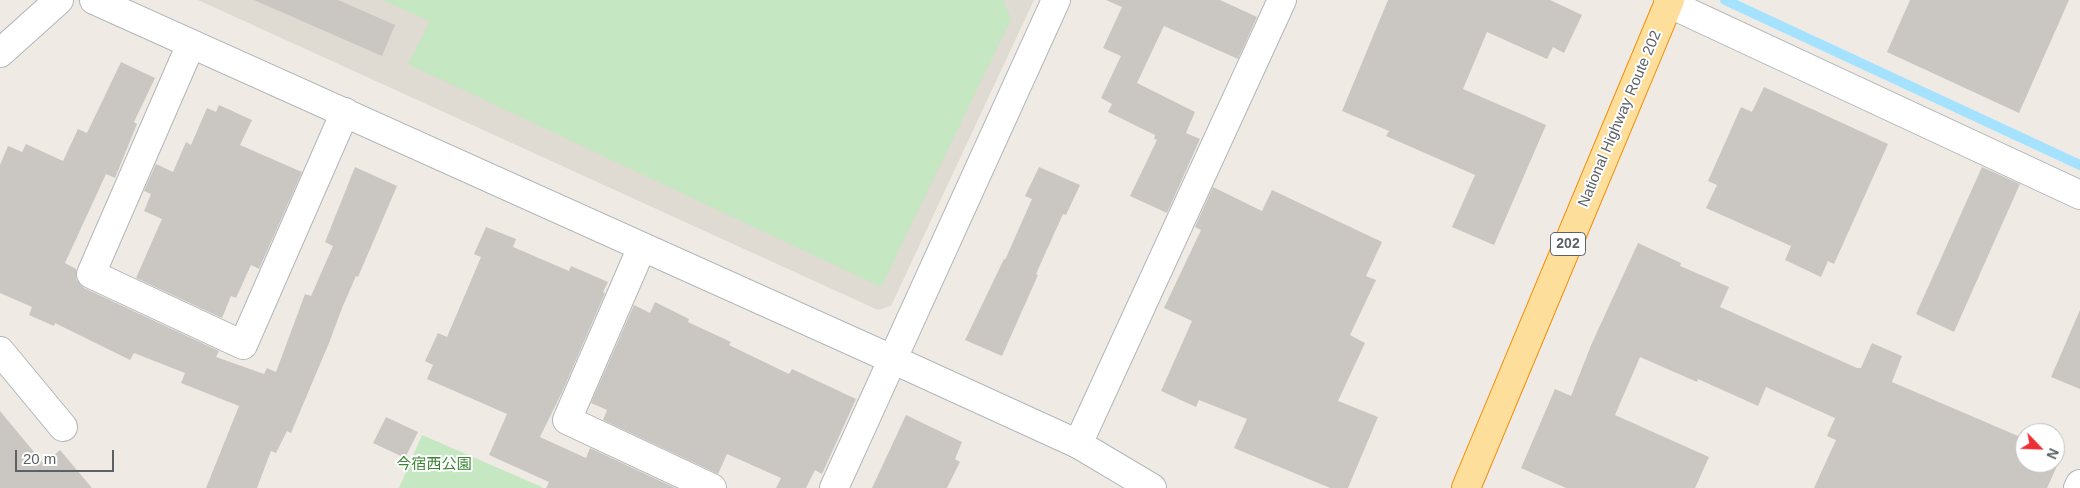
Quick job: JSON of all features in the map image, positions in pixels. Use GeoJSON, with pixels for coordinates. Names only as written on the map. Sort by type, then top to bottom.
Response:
{"type":"FeatureCollection","features":[{"type":"Feature","properties":{"kind":"highway","name":"National Highway Route 202"},"geometry":{"type":"LineString","coordinates":[[1466,488],[1669,2]]}},
{"type":"Feature","properties":{"kind":"street"},"geometry":{"type":"LineString","coordinates":[[0,53],[59,0]]}},
{"type":"Feature","properties":{"kind":"street"},"geometry":{"type":"LineString","coordinates":[[94,0],[1078,444],[1152,488]]}},
{"type":"Feature","properties":{"kind":"street"},"geometry":{"type":"LineString","coordinates":[[834,488],[894,360],[1056,0]]}},
{"type":"Feature","properties":{"kind":"street"},"geometry":{"type":"LineString","coordinates":[[1078,444],[1282,0]]}},
{"type":"Feature","properties":{"kind":"street"},"geometry":{"type":"LineString","coordinates":[[1669,2],[2080,195]]}},
{"type":"Feature","properties":{"kind":"street"},"geometry":{"type":"LineString","coordinates":[[191,44],[92,274],[243,345],[345,112]]}},
{"type":"Feature","properties":{"kind":"street"},"geometry":{"type":"LineString","coordinates":[[642,247],[567,420],[712,488]]}},
{"type":"Feature","properties":{"kind":"street"},"geometry":{"type":"LineString","coordinates":[[0,351],[63,427]]}},
{"type":"Feature","properties":{"kind":"street"},"geometry":{"type":"LineString","coordinates":[[2078,488],[2080,484]]}},
{"type":"Feature","properties":{"kind":"shaded area"},"geometry":{"type":"Polygon","coordinates":[[[198,0],[1034,0],[891,306],[878,310],[198,0]]]}},
{"type":"Feature","properties":{"kind":"green space"},"geometry":{"type":"Polygon","coordinates":[[[382,0],[1003,0],[1011,19],[881,287],[408,64],[430,21],[382,0]]]}},
{"type":"Feature","properties":{"kind":"green space","name":"今宿西公園"},"geometry":{"type":"Polygon","coordinates":[[[422,435],[542,487],[542,488],[399,488],[422,435]]]}},
{"type":"Feature","properties":{"kind":"building"},"geometry":{"type":"Polygon","coordinates":[[[254,0],[338,0],[395,25],[382,56],[254,0]]]}},
{"type":"Feature","properties":{"kind":"building"},"geometry":{"type":"Polygon","coordinates":[[[1106,0],[1220,0],[1257,17],[1238,59],[1164,26],[1137,83],[1195,112],[1186,133],[1200,139],[1167,213],[1130,196],[1157,140],[1154,139],[1155,135],[1108,112],[1112,104],[1101,98],[1121,56],[1103,48],[1122,7],[1106,0]]]}},
{"type":"Feature","properties":{"kind":"building"},"geometry":{"type":"Polygon","coordinates":[[[1388,0],[1550,0],[1582,15],[1564,53],[1553,47],[1547,59],[1487,32],[1463,89],[1546,125],[1494,245],[1452,227],[1475,175],[1386,136],[1389,131],[1342,111],[1388,0]]]}},
{"type":"Feature","properties":{"kind":"building"},"geometry":{"type":"Polygon","coordinates":[[[1910,0],[2069,0],[2019,113],[1887,52],[1910,0]]]}},
{"type":"Feature","properties":{"kind":"building"},"geometry":{"type":"Polygon","coordinates":[[[121,62],[155,78],[134,122],[137,124],[115,178],[106,174],[65,263],[76,269],[76,279],[84,288],[219,351],[216,357],[264,374],[267,368],[276,372],[305,294],[311,296],[333,246],[325,242],[355,167],[397,186],[358,277],[356,276],[342,308],[291,433],[287,431],[276,453],[271,451],[257,488],[206,488],[239,406],[181,383],[185,373],[134,353],[130,360],[55,323],[54,326],[29,315],[32,307],[0,293],[0,165],[8,146],[22,152],[26,144],[63,161],[78,129],[87,133],[121,62]]]}},
{"type":"Feature","properties":{"kind":"building"},"geometry":{"type":"Polygon","coordinates":[[[1764,87],[1888,144],[1834,264],[1828,261],[1821,277],[1785,260],[1791,246],[1706,208],[1717,185],[1708,181],[1741,107],[1752,112],[1764,87]]]}},
{"type":"Feature","properties":{"kind":"building"},"geometry":{"type":"Polygon","coordinates":[[[219,105],[252,120],[240,145],[302,172],[259,269],[251,265],[236,298],[231,296],[222,318],[136,278],[162,219],[144,211],[151,194],[144,191],[156,164],[173,172],[186,142],[191,145],[207,108],[216,112],[219,105]]]}},
{"type":"Feature","properties":{"kind":"building"},"geometry":{"type":"Polygon","coordinates":[[[1039,167],[1080,185],[1066,215],[1063,214],[1002,356],[965,340],[1005,260],[1032,199],[1025,196],[1039,167]]]}},
{"type":"Feature","properties":{"kind":"building"},"geometry":{"type":"Polygon","coordinates":[[[1982,167],[2020,184],[1954,332],[1916,314],[1982,167]]]}},
{"type":"Feature","properties":{"kind":"building"},"geometry":{"type":"Polygon","coordinates":[[[1213,187],[1262,211],[1272,190],[1382,242],[1366,276],[1376,280],[1350,335],[1365,343],[1338,401],[1378,417],[1348,488],[1330,488],[1234,448],[1247,419],[1199,400],[1196,407],[1161,391],[1192,321],[1164,308],[1201,230],[1195,227],[1213,187]]]}},
{"type":"Feature","properties":{"kind":"building"},"geometry":{"type":"Polygon","coordinates":[[[486,227],[516,239],[513,247],[569,271],[571,266],[608,282],[563,390],[540,437],[586,458],[590,448],[675,488],[546,488],[549,482],[489,455],[507,414],[427,379],[433,365],[425,361],[438,333],[447,337],[481,257],[474,254],[486,227]]]}},
{"type":"Feature","properties":{"kind":"building"},"geometry":{"type":"Polygon","coordinates":[[[1638,243],[1681,263],[1680,266],[1729,287],[1720,307],[1857,368],[1861,368],[1872,343],[1902,356],[1892,382],[2015,435],[2015,473],[2054,473],[2047,488],[1814,488],[1836,440],[1827,436],[1835,418],[1766,387],[1758,406],[1698,379],[1697,382],[1640,357],[1615,415],[1709,457],[1695,488],[1566,488],[1521,468],[1555,389],[1571,396],[1592,343],[1638,243]]]}},
{"type":"Feature","properties":{"kind":"building"},"geometry":{"type":"Polygon","coordinates":[[[655,302],[689,319],[688,322],[731,342],[729,345],[789,374],[792,369],[856,399],[822,474],[815,470],[806,488],[776,488],[781,478],[727,454],[718,474],[603,420],[607,410],[591,403],[634,305],[650,313],[655,302]]]}},
{"type":"Feature","properties":{"kind":"building"},"geometry":{"type":"Polygon","coordinates":[[[2080,310],[2080,389],[2051,377],[2080,310]]]}},
{"type":"Feature","properties":{"kind":"building"},"geometry":{"type":"Polygon","coordinates":[[[0,411],[44,464],[60,450],[92,488],[0,488],[0,411]]]}},
{"type":"Feature","properties":{"kind":"building"},"geometry":{"type":"Polygon","coordinates":[[[906,415],[962,442],[955,459],[960,462],[947,488],[872,488],[906,415]]]}},
{"type":"Feature","properties":{"kind":"building"},"geometry":{"type":"Polygon","coordinates":[[[386,417],[418,432],[405,458],[373,443],[386,417]]]}},
{"type":"Feature","properties":{"kind":"waterway"},"geometry":{"type":"LineString","coordinates":[[1725,0],[2080,165]]}}]}
